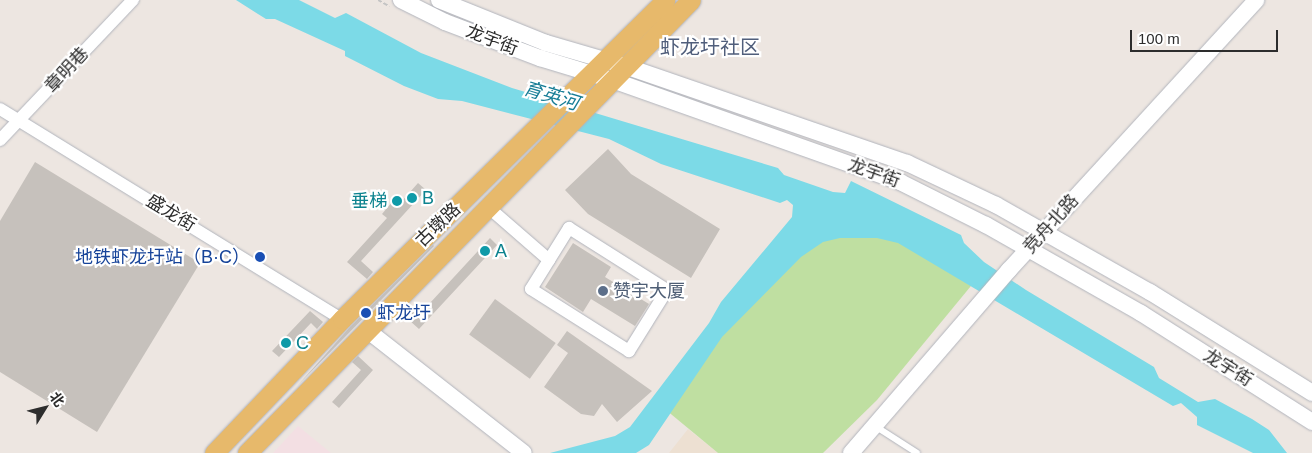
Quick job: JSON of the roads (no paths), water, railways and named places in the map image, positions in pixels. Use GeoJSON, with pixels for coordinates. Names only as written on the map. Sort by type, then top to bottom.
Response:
{"type":"FeatureCollection","features":[{"type":"Feature","properties":{"kind":"main road","name":"古墩路"},"geometry":{"type":"LineString","coordinates":[[214,453],[342,319],[540,125],[664,0]]}},
{"type":"Feature","properties":{"kind":"main road","name":"古墩路"},"geometry":{"type":"LineString","coordinates":[[247,453],[691,0]]}},
{"type":"Feature","properties":{"kind":"street","name":"章明巷"},"geometry":{"type":"LineString","coordinates":[[0,140],[133,0]]}},
{"type":"Feature","properties":{"kind":"street","name":"龙宇街"},"geometry":{"type":"LineString","coordinates":[[401,0],[445,22],[596,67],[625,66],[907,163],[996,205],[1150,292],[1312,393]]}},
{"type":"Feature","properties":{"kind":"street","name":"龙宇街"},"geometry":{"type":"LineString","coordinates":[[439,0],[546,43],[596,67],[612,80],[900,182],[1029,250],[1141,313],[1312,422]]}},
{"type":"Feature","properties":{"kind":"street","name":"竞舟北路"},"geometry":{"type":"LineString","coordinates":[[851,453],[1009,270],[1256,0]]}},
{"type":"Feature","properties":{"kind":"street","name":"盛龙街"},"geometry":{"type":"LineString","coordinates":[[0,109],[342,319]]}},
{"type":"Feature","properties":{"kind":"street"},"geometry":{"type":"LineString","coordinates":[[488,207],[549,260]]}},
{"type":"Feature","properties":{"kind":"street"},"geometry":{"type":"LineString","coordinates":[[568,228],[667,290],[629,351],[531,289],[549,260],[568,228]]}},
{"type":"Feature","properties":{"kind":"street"},"geometry":{"type":"LineString","coordinates":[[368,330],[524,453]]}},
{"type":"Feature","properties":{"kind":"lane"},"geometry":{"type":"LineString","coordinates":[[874,426],[917,453]]}},
{"type":"Feature","properties":{"kind":"water"},"geometry":{"type":"Polygon","coordinates":[[[236,0],[299,0],[335,18],[346,13],[421,53],[512,88],[778,168],[784,175],[833,192],[845,193],[851,181],[961,235],[964,243],[984,262],[1026,290],[1154,367],[1159,378],[1198,402],[1215,399],[1252,419],[1269,430],[1287,453],[1253,453],[1197,425],[1197,417],[1181,403],[1173,406],[898,243],[877,238],[840,238],[823,242],[801,257],[722,337],[649,445],[636,453],[550,453],[615,436],[630,427],[709,323],[721,302],[792,217],[793,205],[787,200],[780,203],[661,164],[609,139],[462,101],[438,99],[404,86],[345,56],[345,51],[275,19],[266,19],[236,0]]]}},
{"type":"Feature","properties":{"kind":"place","name":"B"},"geometry":{"type":"Point","coordinates":[412,198]}},
{"type":"Feature","properties":{"kind":"place","name":"垂梯"},"geometry":{"type":"Point","coordinates":[397,201]}},
{"type":"Feature","properties":{"kind":"place","name":"A"},"geometry":{"type":"Point","coordinates":[485,251]}},
{"type":"Feature","properties":{"kind":"place","name":"地铁虾龙圩站（B·C）"},"geometry":{"type":"Point","coordinates":[260,257]}},
{"type":"Feature","properties":{"kind":"place","name":"赞宇大厦"},"geometry":{"type":"Point","coordinates":[603,291]}},
{"type":"Feature","properties":{"kind":"place","name":"虾龙圩"},"geometry":{"type":"Point","coordinates":[366,313]}},
{"type":"Feature","properties":{"kind":"place","name":"C"},"geometry":{"type":"Point","coordinates":[286,343]}},
{"type":"Feature","properties":{"kind":"district","name":"虾龙圩社区"},"geometry":{"type":"Point","coordinates":[710,47]}},
{"type":"Feature","properties":{"kind":"water label","name":"育英河"},"geometry":{"type":"Point","coordinates":[551,96]}}]}
